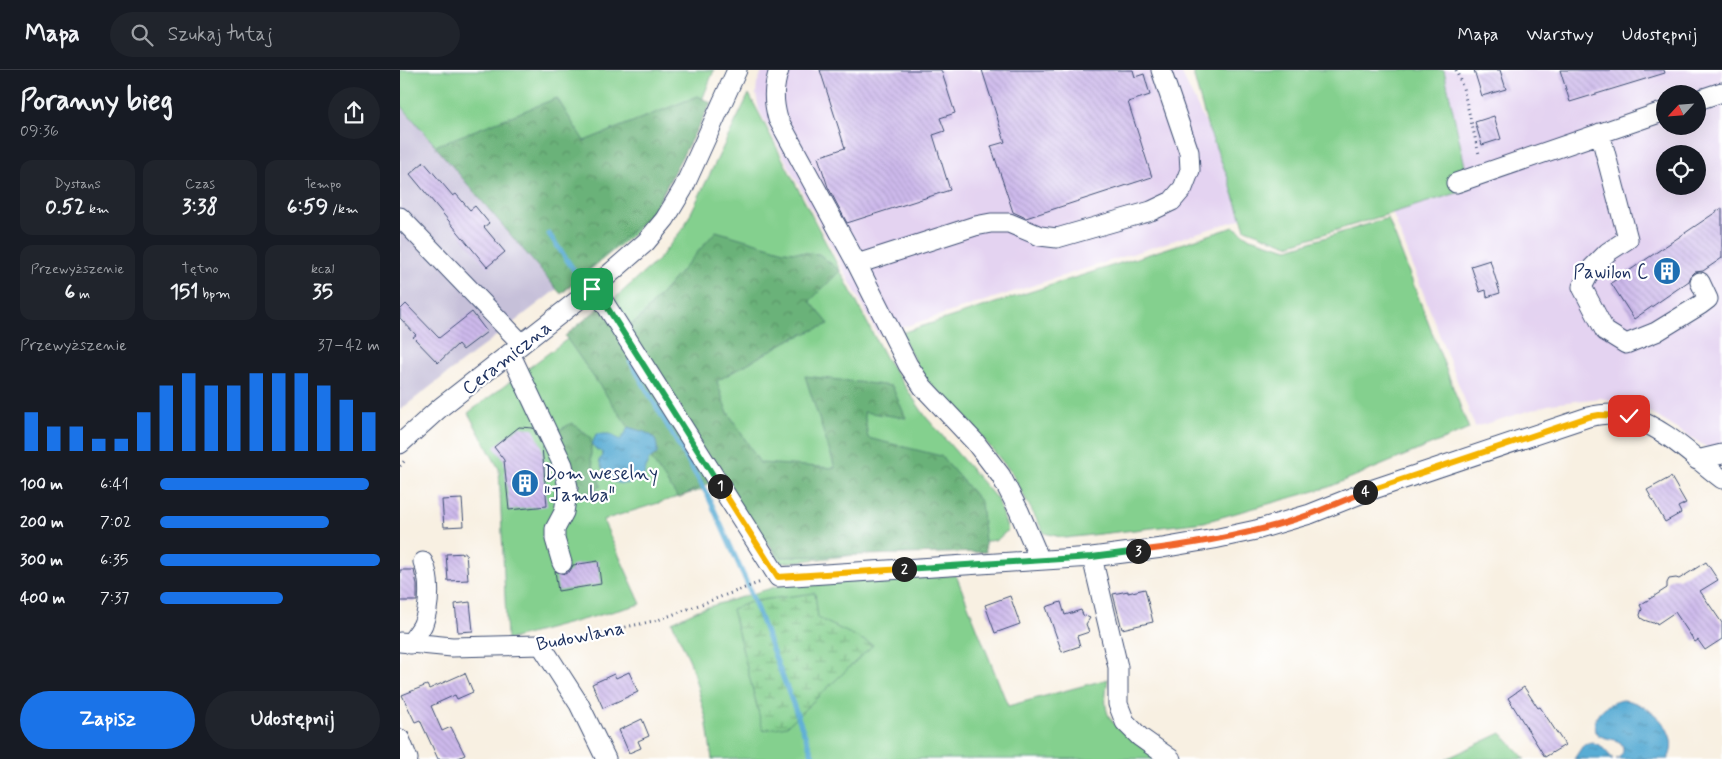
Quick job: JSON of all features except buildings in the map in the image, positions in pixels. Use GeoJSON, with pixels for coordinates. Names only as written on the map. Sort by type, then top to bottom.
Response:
{"type":"FeatureCollection","features":[{"type":"Feature","properties":{"kind":"street","name":"Ceramiczna"},"geometry":{"type":"LineString","coordinates":[[400,444],[441,407],[589,292],[646,242],[665,219],[683,190],[737,70]]}},
{"type":"Feature","properties":{"kind":"street"},"geometry":{"type":"LineString","coordinates":[[779,70],[775,82],[773,101],[778,118],[857,264],[908,365],[922,387],[975,442],[1001,476],[1019,511],[1040,560]]}},
{"type":"Feature","properties":{"kind":"street"},"geometry":{"type":"LineString","coordinates":[[857,264],[975,226],[991,223],[1009,223],[1040,236],[1056,238],[1151,211],[1172,201],[1183,188],[1190,170],[1189,152],[1161,70]]}},
{"type":"Feature","properties":{"kind":"street"},"geometry":{"type":"LineString","coordinates":[[1706,97],[1722,92]]}},
{"type":"Feature","properties":{"kind":"street"},"geometry":{"type":"LineString","coordinates":[[1456,183],[1656,114]]}},
{"type":"Feature","properties":{"kind":"street"},"geometry":{"type":"LineString","coordinates":[[1600,132],[1628,239],[1608,252],[1592,268],[1582,287],[1605,331],[1626,344],[1656,332],[1708,299],[1700,282]]}},
{"type":"Feature","properties":{"kind":"street"},"geometry":{"type":"LineString","coordinates":[[400,217],[516,349],[564,465],[568,487],[564,512],[556,529],[555,539],[562,563]]}},
{"type":"Feature","properties":{"kind":"street"},"geometry":{"type":"LineString","coordinates":[[589,292],[602,299],[778,577],[1092,557],[1214,540],[1283,523],[1368,491],[1588,417],[1599,415],[1629,416],[1652,426],[1672,439],[1722,479]]}},
{"type":"Feature","properties":{"kind":"street"},"geometry":{"type":"LineString","coordinates":[[1698,460],[1722,454]]}},
{"type":"Feature","properties":{"kind":"street"},"geometry":{"type":"LineString","coordinates":[[1092,557],[1118,667],[1118,704],[1125,722],[1140,737],[1171,759]]}},
{"type":"Feature","properties":{"kind":"street"},"geometry":{"type":"LineString","coordinates":[[405,643],[423,624],[428,607],[428,571],[423,562]]}},
{"type":"Feature","properties":{"kind":"street","name":"Budowlana"},"geometry":{"type":"LineString","coordinates":[[405,643],[452,647],[541,645]]}},
{"type":"Feature","properties":{"kind":"street"},"geometry":{"type":"LineString","coordinates":[[541,645],[579,704],[606,759]]}},
{"type":"Feature","properties":{"kind":"street"},"geometry":{"type":"LineString","coordinates":[[400,739],[408,759]]}},
{"type":"Feature","properties":{"kind":"path"},"geometry":{"type":"LineString","coordinates":[[1456,70],[1463,88],[1479,154]]}},
{"type":"Feature","properties":{"kind":"path","name":"Budowlana"},"geometry":{"type":"LineString","coordinates":[[541,645],[658,620],[754,585]]}},
{"type":"Feature","properties":{"kind":"shaded area"},"geometry":{"type":"Polygon","coordinates":[[[763,70],[1180,70],[1250,216],[878,335],[759,110],[756,94],[757,83],[763,70]]]}},
{"type":"Feature","properties":{"kind":"shaded area"},"geometry":{"type":"Polygon","coordinates":[[[1444,70],[1722,70],[1722,444],[1708,448],[1638,405],[1600,398],[1551,404],[1475,427],[1392,212],[1470,188],[1444,70]]]}},
{"type":"Feature","properties":{"kind":"shaded area"},"geometry":{"type":"Polygon","coordinates":[[[400,104],[557,289],[400,410],[400,104]]]}},
{"type":"Feature","properties":{"kind":"green space"},"geometry":{"type":"Polygon","coordinates":[[[400,70],[714,70],[671,178],[655,209],[633,234],[561,294],[400,104],[400,70]]]}},
{"type":"Feature","properties":{"kind":"green space"},"geometry":{"type":"Polygon","coordinates":[[[1194,70],[1444,70],[1470,189],[1288,245],[1245,229],[1228,178],[1208,128],[1194,77],[1194,70]]]}},
{"type":"Feature","properties":{"kind":"green space"},"geometry":{"type":"Polygon","coordinates":[[[749,94],[885,357],[926,417],[997,499],[1008,530],[997,540],[781,563],[614,299],[658,260],[684,227],[749,94]]]}},
{"type":"Feature","properties":{"kind":"green space"},"geometry":{"type":"Polygon","coordinates":[[[698,96],[711,103],[651,214],[561,294],[435,146],[557,98],[584,141],[698,96]]]}},
{"type":"Feature","properties":{"kind":"green space"},"geometry":{"type":"Polygon","coordinates":[[[1388,218],[1469,429],[1329,487],[1204,522],[1065,538],[1044,533],[1011,472],[967,419],[922,376],[901,333],[1234,227],[1250,238],[1288,249],[1388,218]]]}},
{"type":"Feature","properties":{"kind":"green space"},"geometry":{"type":"Polygon","coordinates":[[[716,231],[784,251],[819,254],[840,271],[810,301],[829,324],[789,340],[717,381],[726,409],[760,463],[835,468],[805,376],[892,386],[906,418],[864,412],[868,438],[941,456],[981,502],[986,552],[781,557],[750,525],[626,328],[640,318],[716,231]]]}},
{"type":"Feature","properties":{"kind":"green space"},"geometry":{"type":"Polygon","coordinates":[[[601,306],[712,482],[678,498],[565,336],[601,306]]]}},
{"type":"Feature","properties":{"kind":"green space"},"geometry":{"type":"Polygon","coordinates":[[[597,317],[704,489],[603,520],[641,604],[507,640],[499,469],[468,413],[597,317]]]}},
{"type":"Feature","properties":{"kind":"green space"},"geometry":{"type":"Polygon","coordinates":[[[572,423],[591,438],[591,460],[601,486],[579,497],[554,433],[572,423]]]}},
{"type":"Feature","properties":{"kind":"green space"},"geometry":{"type":"Polygon","coordinates":[[[956,575],[1008,706],[1108,679],[1106,704],[1110,718],[1126,735],[1159,759],[712,759],[706,718],[690,661],[672,622],[698,610],[782,585],[956,575]]]}},
{"type":"Feature","properties":{"kind":"green space"},"geometry":{"type":"Polygon","coordinates":[[[815,593],[818,618],[873,645],[787,726],[763,730],[732,609],[754,601],[815,593]]]}},
{"type":"Feature","properties":{"kind":"green space"},"geometry":{"type":"Polygon","coordinates":[[[1501,733],[1525,759],[1446,759],[1501,733]]]}},
{"type":"Feature","properties":{"kind":"water"},"geometry":{"type":"Polygon","coordinates":[[[628,427],[650,434],[656,441],[657,454],[647,463],[643,477],[622,484],[610,479],[606,475],[599,460],[603,456],[602,452],[592,445],[596,434],[609,434],[620,440],[628,427]]]}},
{"type":"Feature","properties":{"kind":"water"},"geometry":{"type":"Polygon","coordinates":[[[1623,700],[1643,706],[1652,712],[1667,729],[1671,739],[1668,759],[1616,759],[1623,752],[1621,743],[1598,735],[1595,732],[1594,726],[1598,714],[1606,706],[1623,700]]]}},
{"type":"Feature","properties":{"kind":"water"},"geometry":{"type":"Polygon","coordinates":[[[1592,742],[1601,746],[1613,759],[1574,759],[1584,744],[1592,742]]]}},
{"type":"Feature","properties":{"kind":"waterway"},"geometry":{"type":"LineString","coordinates":[[549,234],[587,289]]}},
{"type":"Feature","properties":{"kind":"waterway"},"geometry":{"type":"LineString","coordinates":[[630,361],[708,496],[747,583],[814,759]]}},
{"type":"Feature","properties":{"kind":"place","name":"Pawilon C"},"geometry":{"type":"Point","coordinates":[1667,271]}},
{"type":"Feature","properties":{"kind":"place","name":"Dom weselny \"Jamba\""},"geometry":{"type":"Point","coordinates":[525,483]}},
{"type":"Feature","properties":{"kind":"route"},"geometry":{"type":"LineString","coordinates":[[592,289],[602,299],[778,577],[1092,557],[1214,540],[1283,523],[1368,491],[1588,417],[1614,414],[1629,416]]}}]}
